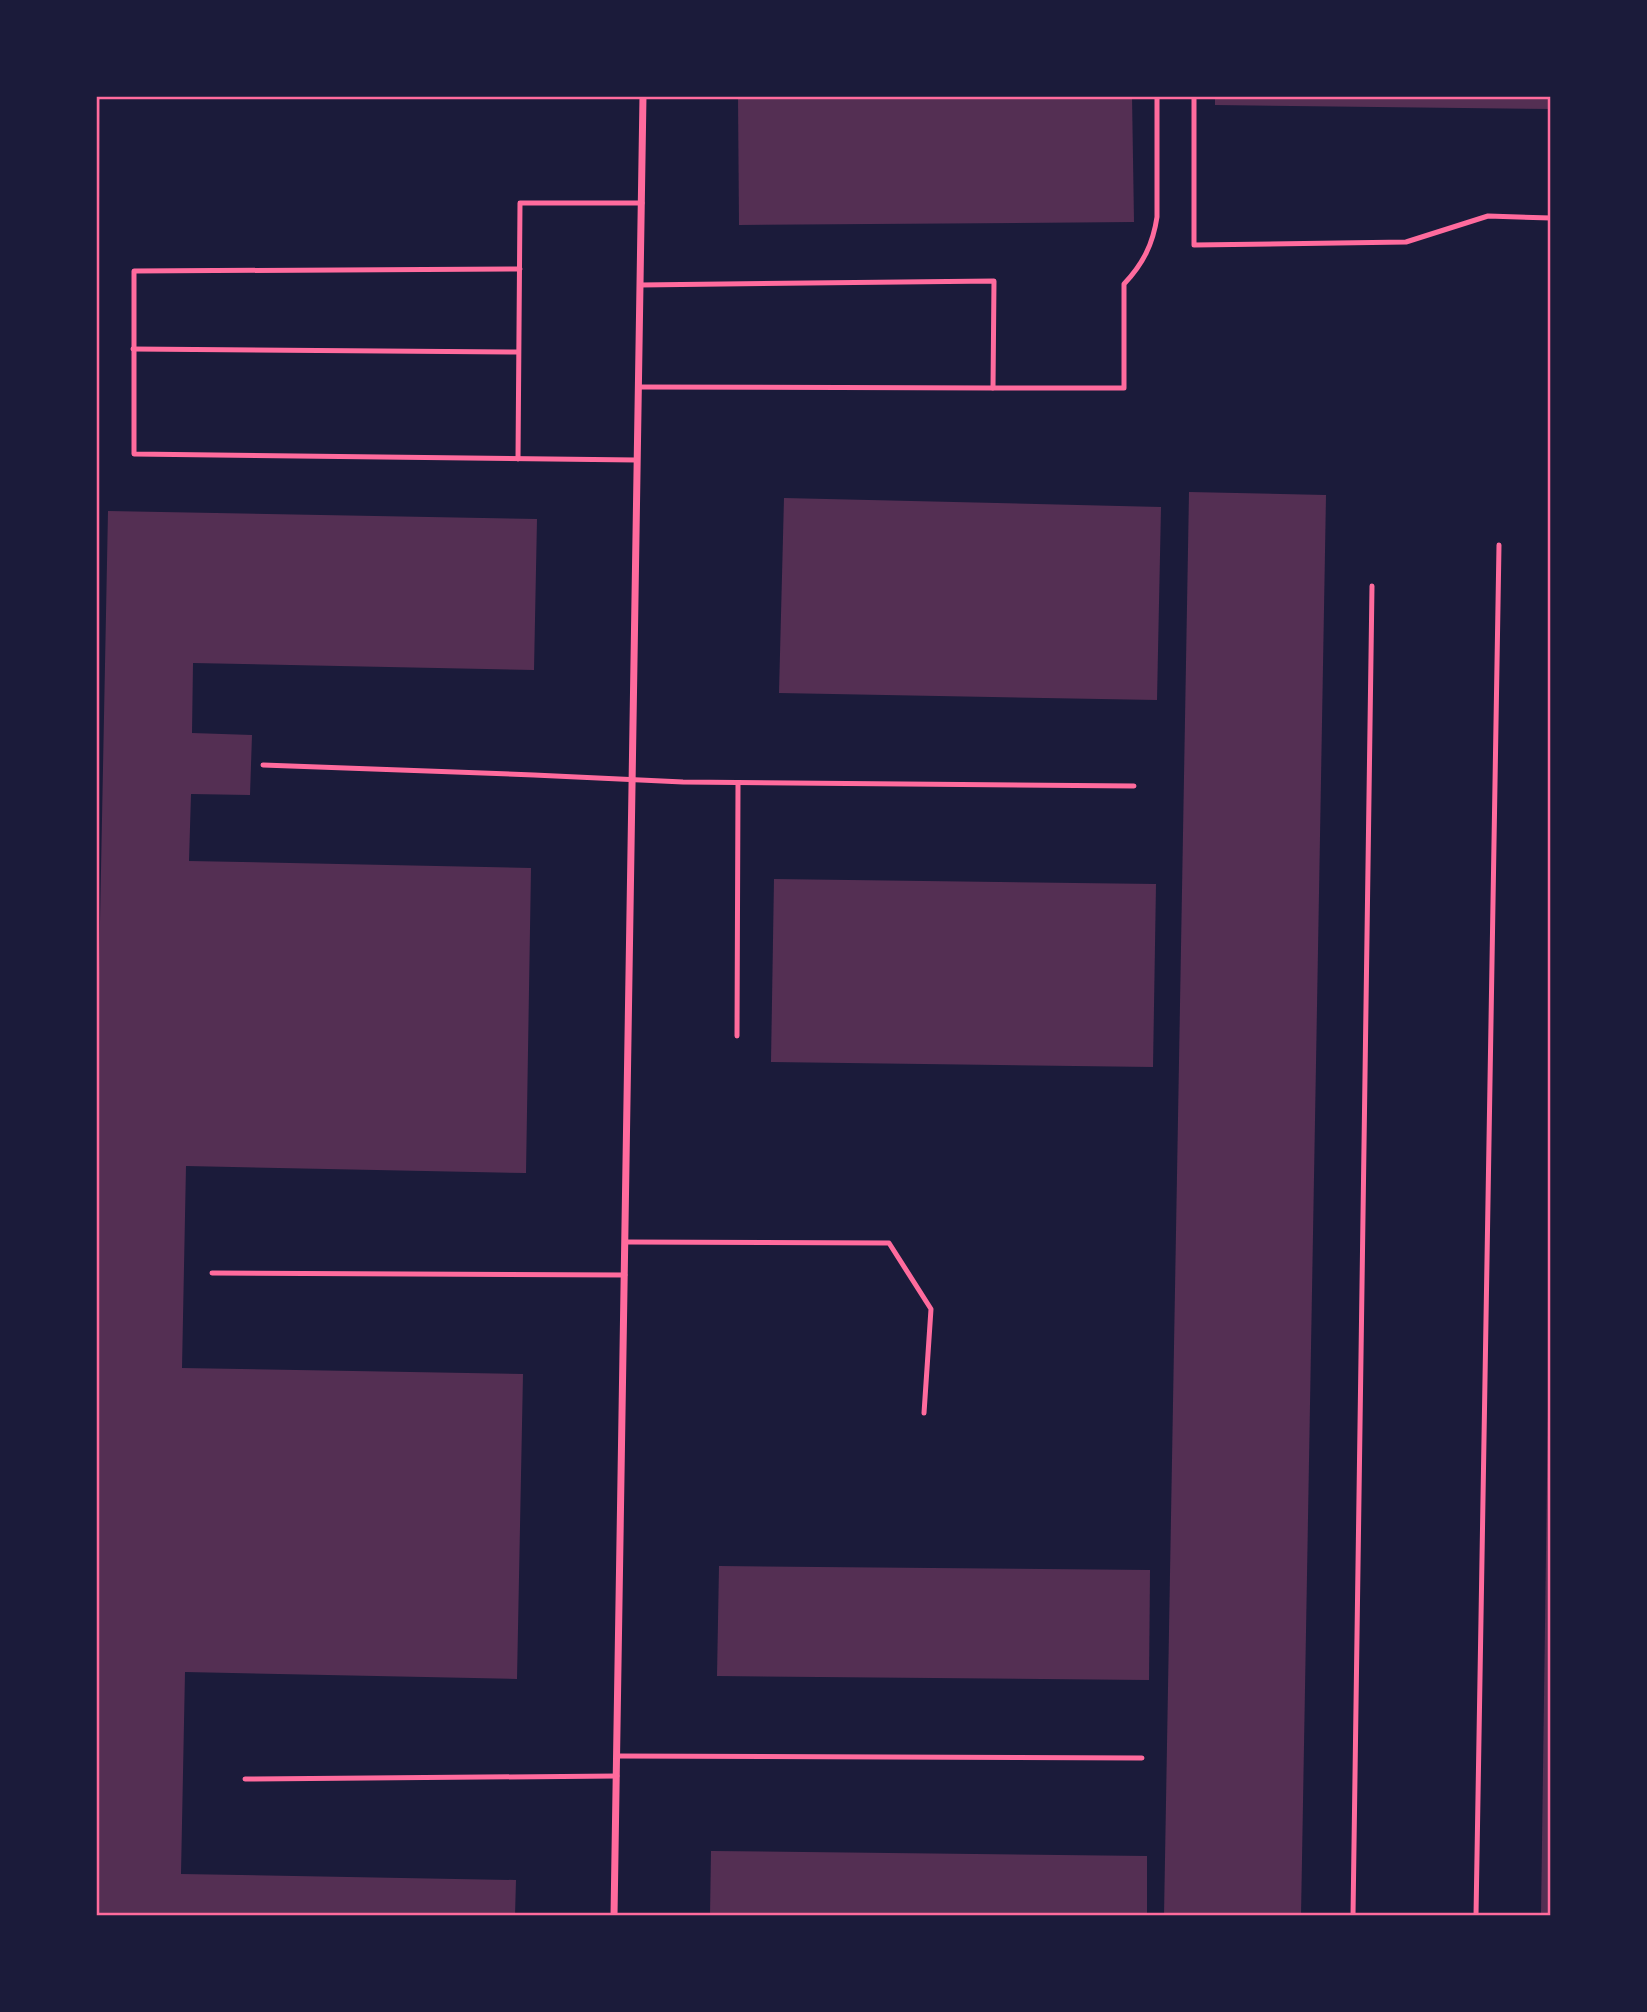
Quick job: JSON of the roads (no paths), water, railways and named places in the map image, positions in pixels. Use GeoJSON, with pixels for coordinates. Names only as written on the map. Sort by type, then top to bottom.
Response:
{"type":"FeatureCollection","features":[{"type":"Feature","properties":{"kind":"street"},"geometry":{"type":"LineString","coordinates":[[614,1916],[643,96]]}},
{"type":"Feature","properties":{"kind":"lane"},"geometry":{"type":"LineString","coordinates":[[638,387],[1124,388],[1124,284],[1147,253],[1154,236],[1157,217],[1157,96]]}},
{"type":"Feature","properties":{"kind":"lane"},"geometry":{"type":"LineString","coordinates":[[1194,96],[1194,246],[1406,242],[1488,216],[1551,218]]}},
{"type":"Feature","properties":{"kind":"lane"},"geometry":{"type":"LineString","coordinates":[[518,459],[520,203],[642,203]]}},
{"type":"Feature","properties":{"kind":"lane"},"geometry":{"type":"LineString","coordinates":[[520,269],[134,271],[134,454],[636,460]]}},
{"type":"Feature","properties":{"kind":"lane"},"geometry":{"type":"LineString","coordinates":[[640,285],[994,281],[993,388]]}},
{"type":"Feature","properties":{"kind":"lane"},"geometry":{"type":"LineString","coordinates":[[133,349],[518,352]]}},
{"type":"Feature","properties":{"kind":"lane"},"geometry":{"type":"LineString","coordinates":[[1476,1916],[1499,545]]}},
{"type":"Feature","properties":{"kind":"lane"},"geometry":{"type":"LineString","coordinates":[[1353,1916],[1372,586]]}},
{"type":"Feature","properties":{"kind":"lane"},"geometry":{"type":"LineString","coordinates":[[263,765],[738,783],[1134,786]]}},
{"type":"Feature","properties":{"kind":"lane"},"geometry":{"type":"LineString","coordinates":[[737,1036],[738,783]]}},
{"type":"Feature","properties":{"kind":"lane"},"geometry":{"type":"LineString","coordinates":[[626,1242],[890,1242],[931,1309],[924,1413]]}},
{"type":"Feature","properties":{"kind":"lane"},"geometry":{"type":"LineString","coordinates":[[212,1273],[625,1275]]}},
{"type":"Feature","properties":{"kind":"lane"},"geometry":{"type":"LineString","coordinates":[[617,1756],[1142,1758]]}},
{"type":"Feature","properties":{"kind":"lane"},"geometry":{"type":"LineString","coordinates":[[245,1779],[617,1776]]}}]}
